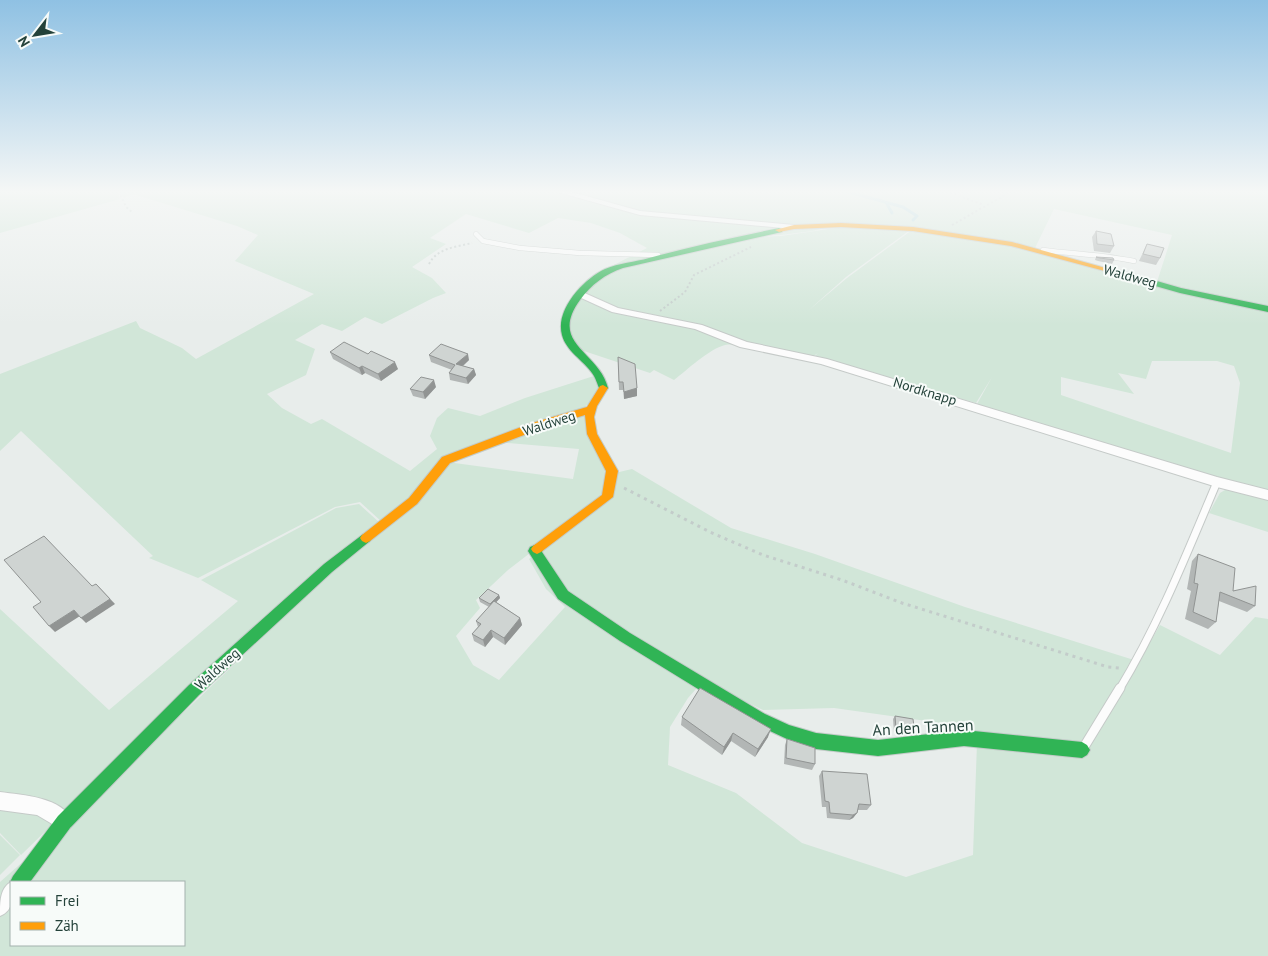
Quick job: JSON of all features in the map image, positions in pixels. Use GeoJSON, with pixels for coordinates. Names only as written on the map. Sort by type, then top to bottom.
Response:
{"type":"FeatureCollection","features":[{"type":"Feature","properties":{"kind":"street","name":"Waldweg"},"geometry":{"type":"LineString","coordinates":[[20,881],[64,822],[194,690],[328,568],[413,502],[446,460],[536,426],[591,409],[603,390],[602,378],[568,342],[565,324],[571,306],[580,294],[605,272],[748,236]]}},
{"type":"Feature","properties":{"kind":"street","name":"Waldweg"},"geometry":{"type":"LineString","coordinates":[[957,236],[1038,250],[1171,287],[1268,309]]}},
{"type":"Feature","properties":{"kind":"street","name":"Nordknapp"},"geometry":{"type":"LineString","coordinates":[[580,294],[615,310],[698,327],[744,345],[833,363],[1217,482],[1268,495]]}},
{"type":"Feature","properties":{"kind":"street"},"geometry":{"type":"LineString","coordinates":[[591,409],[589,416],[590,428],[612,471],[610,482]]}},
{"type":"Feature","properties":{"kind":"street","name":"An den Tannen"},"geometry":{"type":"LineString","coordinates":[[610,482],[607,498],[534,552],[563,595],[625,637],[760,719],[787,732],[816,741],[850,746],[878,748],[964,738],[1082,750]]}},
{"type":"Feature","properties":{"kind":"street"},"geometry":{"type":"LineString","coordinates":[[0,801],[40,806],[64,822]]}},
{"type":"Feature","properties":{"kind":"street"},"geometry":{"type":"LineString","coordinates":[[0,906],[10,893]]}},
{"type":"Feature","properties":{"kind":"lane"},"geometry":{"type":"LineString","coordinates":[[478,236],[483,241],[502,246],[549,251],[662,256]]}},
{"type":"Feature","properties":{"kind":"lane"},"geometry":{"type":"LineString","coordinates":[[1038,250],[1104,255],[1134,261]]}},
{"type":"Feature","properties":{"kind":"lane","name":"An den Tannen"},"geometry":{"type":"LineString","coordinates":[[1082,750],[1132,670],[1162,612],[1217,482]]}},
{"type":"Feature","properties":{"kind":"path"},"geometry":{"type":"LineString","coordinates":[[429,264],[430,260],[438,253],[483,241]]}},
{"type":"Feature","properties":{"kind":"path"},"geometry":{"type":"LineString","coordinates":[[655,318],[663,307],[686,292],[694,275],[751,247],[759,245]]}},
{"type":"Feature","properties":{"kind":"path"},"geometry":{"type":"LineString","coordinates":[[610,482],[624,487],[710,532],[763,555],[842,580],[902,604],[957,619],[1108,667],[1132,670]]}},
{"type":"Feature","properties":{"kind":"green space"},"geometry":{"type":"Polygon","coordinates":[[[257,236],[434,236],[430,238],[446,244],[412,267],[432,278],[446,293],[382,324],[365,317],[342,331],[322,324],[295,340],[315,349],[306,375],[267,394],[282,408],[311,424],[322,419],[410,471],[437,449],[430,436],[437,418],[448,408],[480,416],[525,398],[597,375],[600,384],[599,394],[580,411],[535,424],[444,459],[409,499],[382,522],[360,502],[335,507],[198,578],[149,558],[153,556],[21,431],[0,451],[0,374],[136,321],[140,328],[182,348],[196,359],[314,294],[235,261],[257,236]]]}},
{"type":"Feature","properties":{"kind":"green space"},"geometry":{"type":"Polygon","coordinates":[[[625,236],[764,236],[754,236],[663,257],[754,237],[902,236],[846,277],[809,310],[847,278],[904,236],[950,236],[1008,244],[958,236],[1041,236],[1035,248],[1012,244],[1181,292],[1268,312],[1268,493],[1214,479],[977,404],[992,377],[976,403],[814,357],[818,353],[812,357],[745,344],[745,346],[725,345],[705,355],[674,380],[654,370],[650,373],[578,349],[572,342],[567,324],[574,306],[602,271],[647,248],[625,236]],[[1152,361],[1146,379],[1118,373],[1134,394],[1061,377],[1061,395],[1231,453],[1240,383],[1234,366],[1217,361],[1152,361]]]}},
{"type":"Feature","properties":{"kind":"green space"},"geometry":{"type":"Polygon","coordinates":[[[1172,236],[1268,236],[1268,307],[1157,282],[1172,236]]]}},
{"type":"Feature","properties":{"kind":"green space"},"geometry":{"type":"Polygon","coordinates":[[[584,414],[605,462],[604,496],[508,570],[476,600],[480,608],[456,636],[473,665],[499,680],[565,607],[546,589],[529,559],[609,498],[615,473],[632,469],[731,528],[815,554],[965,607],[1134,660],[1080,744],[1012,741],[948,724],[834,708],[763,710],[703,681],[688,698],[670,727],[668,765],[736,793],[802,843],[906,877],[973,855],[977,743],[1085,753],[1160,625],[1220,655],[1255,617],[1268,619],[1268,956],[0,956],[0,882],[79,812],[447,462],[573,479],[579,449],[496,442],[584,414]]]}},
{"type":"Feature","properties":{"kind":"green space"},"geometry":{"type":"Polygon","coordinates":[[[1230,487],[1268,497],[1268,532],[1209,513],[1220,493],[1230,487]]]}},
{"type":"Feature","properties":{"kind":"green space"},"geometry":{"type":"Polygon","coordinates":[[[359,504],[380,523],[137,742],[21,855],[0,833],[0,609],[109,710],[238,601],[201,580],[336,508],[359,504]]]}},
{"type":"Feature","properties":{"kind":"green space"},"geometry":{"type":"Polygon","coordinates":[[[0,835],[20,855],[0,875],[0,835]]]}},
{"type":"Feature","properties":{"kind":"building"},"geometry":{"type":"Polygon","coordinates":[[[1096,236],[1111,236],[1114,246],[1097,244],[1096,236]]]}},
{"type":"Feature","properties":{"kind":"building"},"geometry":{"type":"Polygon","coordinates":[[[1147,244],[1164,248],[1160,258],[1143,254],[1147,244]]]}},
{"type":"Feature","properties":{"kind":"building"},"geometry":{"type":"Polygon","coordinates":[[[1096,257],[1113,258],[1114,260],[1100,258],[1096,257]]]}},
{"type":"Feature","properties":{"kind":"building"},"geometry":{"type":"Polygon","coordinates":[[[344,342],[368,354],[371,351],[395,362],[378,374],[362,366],[359,368],[330,352],[344,342]]]}},
{"type":"Feature","properties":{"kind":"building"},"geometry":{"type":"Polygon","coordinates":[[[441,344],[468,354],[456,364],[474,369],[466,378],[449,373],[455,365],[429,355],[441,344]]]}},
{"type":"Feature","properties":{"kind":"building"},"geometry":{"type":"Polygon","coordinates":[[[618,357],[635,364],[637,388],[624,392],[623,382],[619,382],[618,357]]]}},
{"type":"Feature","properties":{"kind":"building"},"geometry":{"type":"Polygon","coordinates":[[[421,377],[434,380],[423,392],[410,389],[421,377]]]}},
{"type":"Feature","properties":{"kind":"building"},"geometry":{"type":"Polygon","coordinates":[[[44,536],[92,586],[96,584],[110,599],[81,618],[74,610],[49,626],[33,607],[41,602],[4,560],[44,536]]]}},
{"type":"Feature","properties":{"kind":"building"},"geometry":{"type":"Polygon","coordinates":[[[1198,554],[1235,568],[1233,591],[1256,586],[1255,606],[1220,592],[1216,622],[1193,612],[1198,584],[1194,583],[1198,554]]]}},
{"type":"Feature","properties":{"kind":"building"},"geometry":{"type":"Polygon","coordinates":[[[488,589],[499,595],[490,604],[479,598],[488,589]]]}},
{"type":"Feature","properties":{"kind":"building"},"geometry":{"type":"Polygon","coordinates":[[[494,601],[520,618],[504,638],[491,630],[483,640],[472,634],[481,624],[476,621],[494,601]]]}},
{"type":"Feature","properties":{"kind":"building"},"geometry":{"type":"Polygon","coordinates":[[[700,688],[771,729],[758,749],[733,733],[724,747],[682,717],[700,688]]]}},
{"type":"Feature","properties":{"kind":"building"},"geometry":{"type":"Polygon","coordinates":[[[895,716],[913,719],[914,727],[896,729],[895,716]]]}},
{"type":"Feature","properties":{"kind":"building"},"geometry":{"type":"Polygon","coordinates":[[[787,739],[815,748],[815,764],[786,758],[787,739]]]}},
{"type":"Feature","properties":{"kind":"building"},"geometry":{"type":"Polygon","coordinates":[[[822,771],[867,774],[871,805],[859,804],[857,813],[853,815],[830,813],[829,802],[825,801],[822,771]]]}},
{"type":"Feature","properties":{"kind":"traffic: fast"},"geometry":{"type":"LineString","coordinates":[[603,388],[601,379],[570,344],[566,335],[566,318],[574,302],[586,287],[610,270],[752,236]]}},
{"type":"Feature","properties":{"kind":"traffic: fast"},"geometry":{"type":"LineString","coordinates":[[1116,272],[1180,290],[1268,309]]}},
{"type":"Feature","properties":{"kind":"traffic: fast"},"geometry":{"type":"LineString","coordinates":[[20,881],[64,822],[194,690],[328,568],[366,538]]}},
{"type":"Feature","properties":{"kind":"traffic: fast"},"geometry":{"type":"LineString","coordinates":[[537,549],[534,551],[563,595],[625,637],[760,719],[787,732],[816,741],[878,748],[964,738],[1082,750]]}},
{"type":"Feature","properties":{"kind":"traffic: slow"},"geometry":{"type":"LineString","coordinates":[[957,236],[1012,244],[1116,272]]}},
{"type":"Feature","properties":{"kind":"traffic: slow"},"geometry":{"type":"LineString","coordinates":[[537,549],[607,497],[612,471],[592,434],[589,417],[592,406],[603,388]]}},
{"type":"Feature","properties":{"kind":"traffic: slow"},"geometry":{"type":"LineString","coordinates":[[366,538],[413,501],[446,460],[536,426],[591,409]]}}]}
